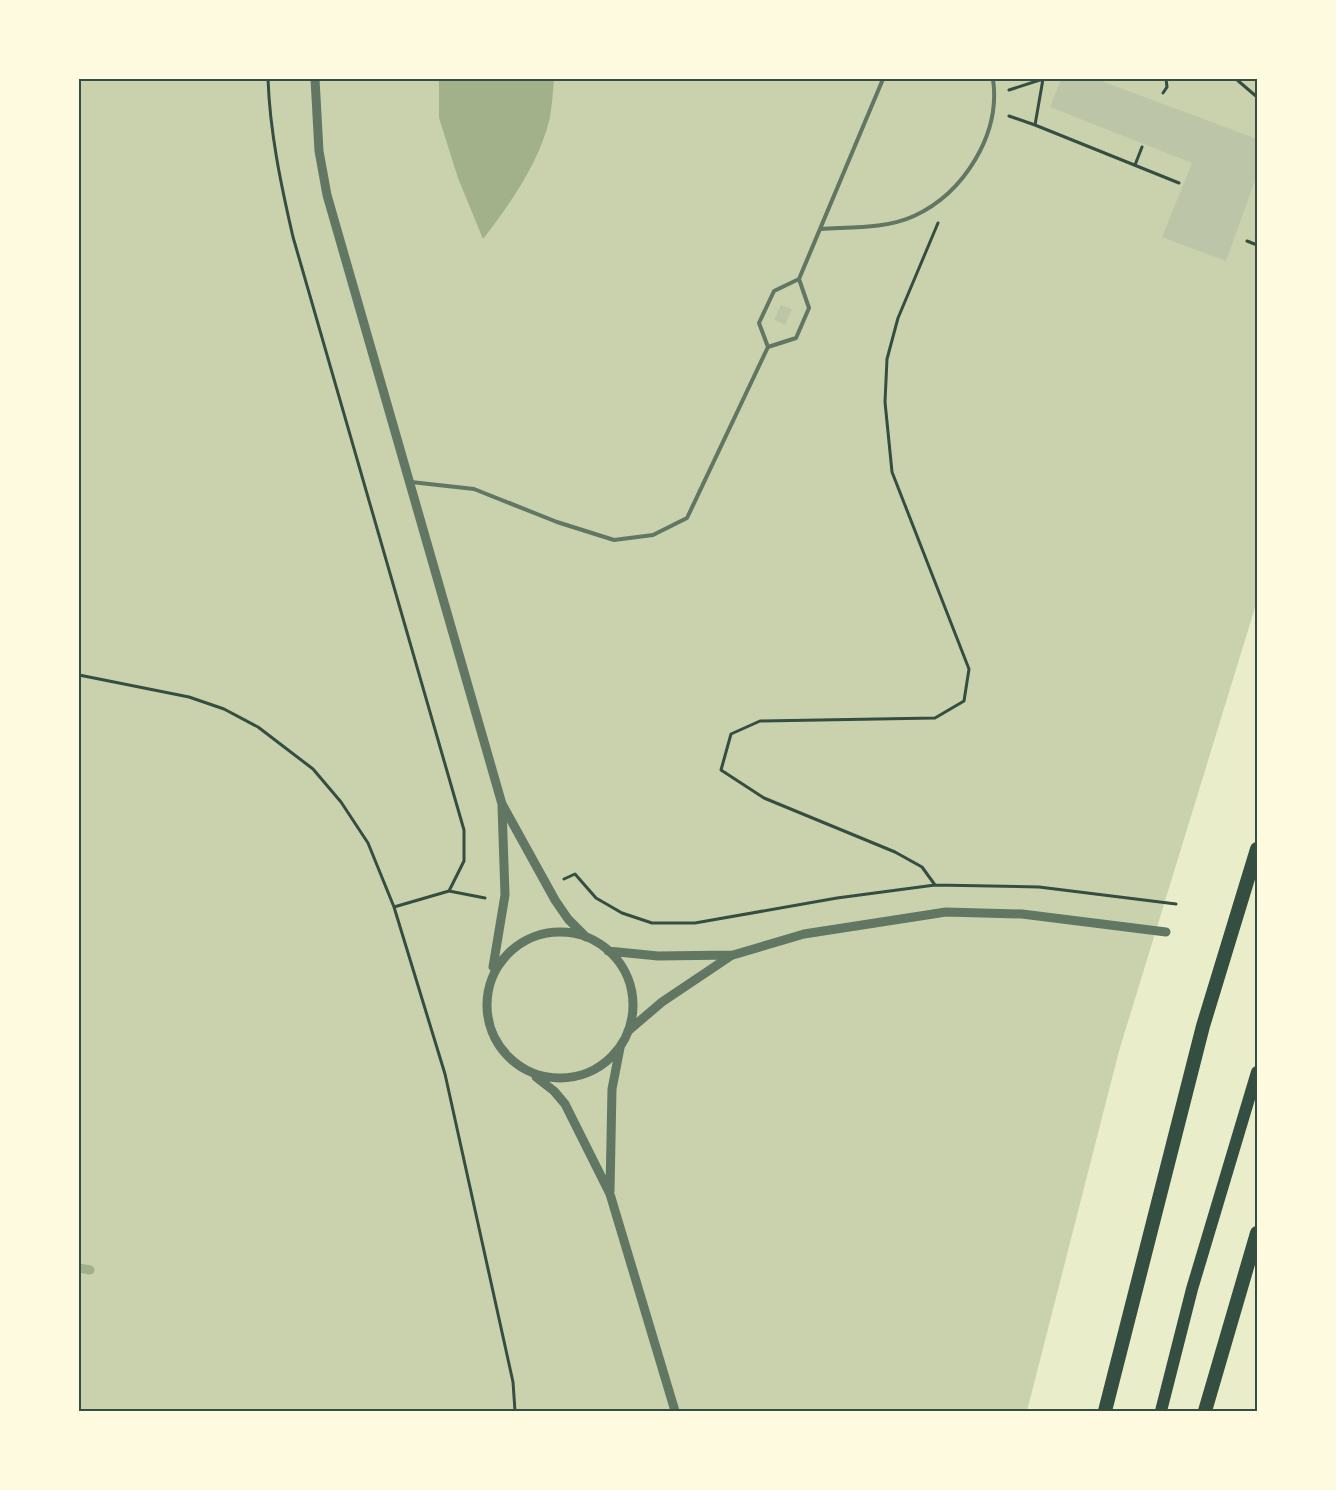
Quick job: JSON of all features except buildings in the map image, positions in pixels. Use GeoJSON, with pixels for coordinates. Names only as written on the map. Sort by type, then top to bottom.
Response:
{"type":"FeatureCollection","features":[{"type":"Feature","properties":{"kind":"highway"},"geometry":{"type":"LineString","coordinates":[[1105,1411],[1203,1026],[1256,852]]}},
{"type":"Feature","properties":{"kind":"highway"},"geometry":{"type":"LineString","coordinates":[[1205,1411],[1257,1233]]}},
{"type":"Feature","properties":{"kind":"main road"},"geometry":{"type":"LineString","coordinates":[[1161,1411],[1192,1289],[1257,1072]]}},
{"type":"Feature","properties":{"kind":"street"},"geometry":{"type":"LineString","coordinates":[[315,79],[319,150],[327,195],[502,804],[568,919],[586,937],[608,950],[624,970],[631,988],[633,1007],[628,1031],[621,1045],[607,1062],[579,1076],[558,1078],[527,1071]]}},
{"type":"Feature","properties":{"kind":"street"},"geometry":{"type":"LineString","coordinates":[[502,804],[505,895],[498,950],[486,1000],[490,1028],[504,1053],[527,1071],[546,1082],[565,1104],[610,1194],[675,1411]]}},
{"type":"Feature","properties":{"kind":"street"},"geometry":{"type":"LineString","coordinates":[[608,950],[658,956],[733,955],[804,934],[946,912],[1022,914],[1166,932]]}},
{"type":"Feature","properties":{"kind":"street"},"geometry":{"type":"LineString","coordinates":[[490,982],[504,956],[528,939],[557,932],[586,937]]}},
{"type":"Feature","properties":{"kind":"street"},"geometry":{"type":"LineString","coordinates":[[628,1031],[662,1002],[733,955]]}},
{"type":"Feature","properties":{"kind":"street"},"geometry":{"type":"LineString","coordinates":[[610,1194],[612,1088],[621,1045]]}},
{"type":"Feature","properties":{"kind":"lane"},"geometry":{"type":"LineString","coordinates":[[409,482],[474,489],[557,522],[614,540],[653,535],[687,518],[768,348],[759,322],[774,291],[799,279],[883,79]]}},
{"type":"Feature","properties":{"kind":"lane"},"geometry":{"type":"LineString","coordinates":[[820,229],[884,224],[914,217],[938,202],[960,183],[975,160],[986,137],[995,91],[993,79]]}},
{"type":"Feature","properties":{"kind":"lane"},"geometry":{"type":"LineString","coordinates":[[768,348],[796,338],[809,308],[799,279]]}},
{"type":"Feature","properties":{"kind":"path"},"geometry":{"type":"LineString","coordinates":[[268,79],[274,148],[293,237],[464,830],[464,861],[449,891]]}},
{"type":"Feature","properties":{"kind":"path"},"geometry":{"type":"LineString","coordinates":[[1006,91],[1043,79],[1034,125]]}},
{"type":"Feature","properties":{"kind":"path"},"geometry":{"type":"LineString","coordinates":[[1164,93],[1167,87],[1166,79]]}},
{"type":"Feature","properties":{"kind":"path"},"geometry":{"type":"LineString","coordinates":[[1236,79],[1257,97]]}},
{"type":"Feature","properties":{"kind":"path"},"geometry":{"type":"LineString","coordinates":[[1007,116],[1179,183]]}},
{"type":"Feature","properties":{"kind":"path"},"geometry":{"type":"LineString","coordinates":[[1135,165],[1142,147]]}},
{"type":"Feature","properties":{"kind":"path"},"geometry":{"type":"LineString","coordinates":[[932,235],[898,318],[887,359],[884,402],[892,472],[969,669],[964,701],[934,718],[760,721],[731,734],[721,770],[764,798],[895,852],[922,866],[935,885]]}},
{"type":"Feature","properties":{"kind":"path"},"geometry":{"type":"LineString","coordinates":[[1248,241],[1257,244]]}},
{"type":"Feature","properties":{"kind":"path"},"geometry":{"type":"LineString","coordinates":[[79,675],[189,697],[224,709],[258,727],[313,769],[341,802],[368,843],[394,907],[445,1074],[513,1382],[515,1411]]}},
{"type":"Feature","properties":{"kind":"path"},"geometry":{"type":"LineString","coordinates":[[547,885],[575,874],[596,898],[622,912],[652,923],[695,922],[837,898],[935,885],[1039,887],[1176,904]]}},
{"type":"Feature","properties":{"kind":"path"},"geometry":{"type":"LineString","coordinates":[[394,907],[449,891],[486,899],[505,895]]}},
{"type":"Feature","properties":{"kind":"shaded area"},"geometry":{"type":"Polygon","coordinates":[[[79,79],[1257,79],[1257,601],[1119,1051],[1027,1411],[79,1411],[79,79]]]}},
{"type":"Feature","properties":{"kind":"shaded area"},"geometry":{"type":"Polygon","coordinates":[[[439,79],[554,79],[550,117],[532,166],[503,212],[483,239],[458,178],[439,118],[439,79]]]}},
{"type":"Feature","properties":{"kind":"waterway"},"geometry":{"type":"LineString","coordinates":[[79,1268],[90,1270]]}}]}
